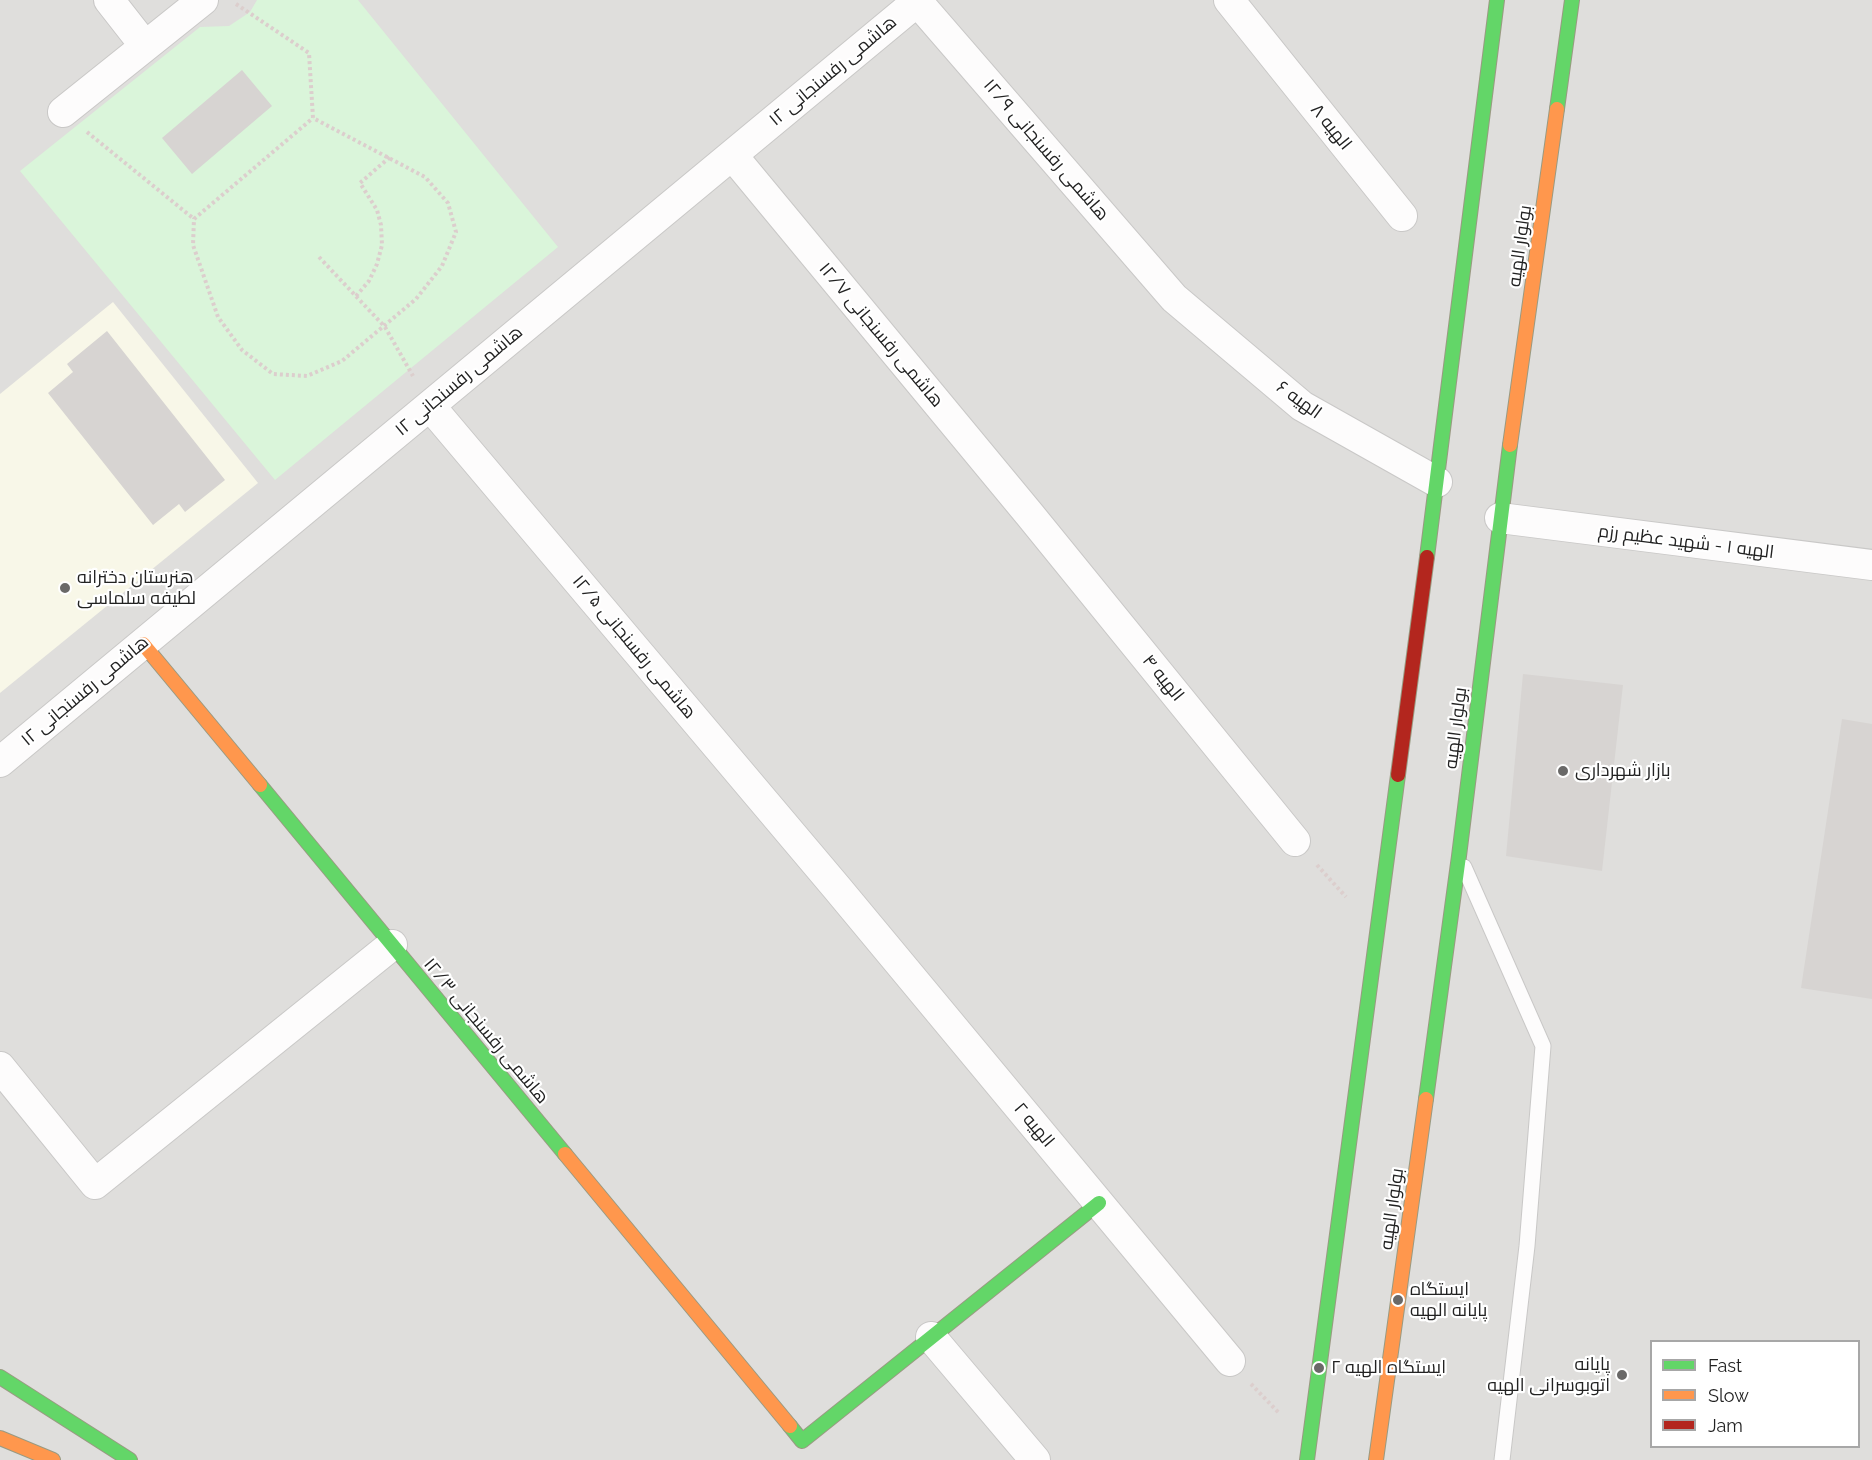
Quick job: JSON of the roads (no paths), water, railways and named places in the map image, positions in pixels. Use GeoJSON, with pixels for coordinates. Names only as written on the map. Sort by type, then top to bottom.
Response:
{"type":"FeatureCollection","features":[{"type":"Feature","properties":{"kind":"main road"},"geometry":{"type":"LineString","coordinates":[[1308,1460],[1437,482],[1497,0]]}},
{"type":"Feature","properties":{"kind":"main road","name":"بولوار الهیه"},"geometry":{"type":"LineString","coordinates":[[1376,1460],[1459,856],[1500,518],[1572,0]]}},
{"type":"Feature","properties":{"kind":"main road","name":"هاشمی رفسنجانی ۱۲/۳"},"geometry":{"type":"LineString","coordinates":[[143,644],[802,1440],[931,1337]]}},
{"type":"Feature","properties":{"kind":"main road"},"geometry":{"type":"LineString","coordinates":[[931,1337],[1099,1203]]}},
{"type":"Feature","properties":{"kind":"main road"},"geometry":{"type":"LineString","coordinates":[[0,1377],[130,1460]]}},
{"type":"Feature","properties":{"kind":"main road"},"geometry":{"type":"LineString","coordinates":[[0,1438],[53,1460]]}},
{"type":"Feature","properties":{"kind":"street"},"geometry":{"type":"LineString","coordinates":[[108,0],[145,46]]}},
{"type":"Feature","properties":{"kind":"street"},"geometry":{"type":"LineString","coordinates":[[63,112],[203,0]]}},
{"type":"Feature","properties":{"kind":"street","name":"هاشمی رفسنجانی ۱۲"},"geometry":{"type":"LineString","coordinates":[[0,762],[917,0]]}},
{"type":"Feature","properties":{"kind":"street","name":"هاشمی رفسنجانی ۱۲/۹"},"geometry":{"type":"LineString","coordinates":[[917,0],[1174,298]]}},
{"type":"Feature","properties":{"kind":"street","name":"الهیه ۸"},"geometry":{"type":"LineString","coordinates":[[1229,0],[1402,216]]}},
{"type":"Feature","properties":{"kind":"street","name":"هاشمی رفسنجانی ۱۲/۷"},"geometry":{"type":"LineString","coordinates":[[732,155],[1030,515]]}},
{"type":"Feature","properties":{"kind":"street","name":"الهیه ۶"},"geometry":{"type":"LineString","coordinates":[[1174,298],[1302,406],[1437,482]]}},
{"type":"Feature","properties":{"kind":"street","name":"هاشمی رفسنجانی ۱۲/۵"},"geometry":{"type":"LineString","coordinates":[[430,406],[837,888]]}},
{"type":"Feature","properties":{"kind":"street","name":"الهیه ۴"},"geometry":{"type":"LineString","coordinates":[[1030,515],[1295,841]]}},
{"type":"Feature","properties":{"kind":"street","name":"الهیه ۱ - شهید عظیم رزم"},"geometry":{"type":"LineString","coordinates":[[1500,518],[1872,565]]}},
{"type":"Feature","properties":{"kind":"street","name":"الهیه ۲"},"geometry":{"type":"LineString","coordinates":[[837,888],[1230,1361]]}},
{"type":"Feature","properties":{"kind":"street"},"geometry":{"type":"LineString","coordinates":[[0,1067],[95,1184],[392,945]]}},
{"type":"Feature","properties":{"kind":"street"},"geometry":{"type":"LineString","coordinates":[[931,1337],[1035,1460]]}},
{"type":"Feature","properties":{"kind":"lane"},"geometry":{"type":"LineString","coordinates":[[1459,856],[1542,1046],[1527,1246],[1502,1460]]}},
{"type":"Feature","properties":{"kind":"place","name":"هنرستان دخترانه لطیفه سلماسی"},"geometry":{"type":"Point","coordinates":[65,588]}},
{"type":"Feature","properties":{"kind":"place","name":"بازار شهرداری"},"geometry":{"type":"Point","coordinates":[1563,771]}},
{"type":"Feature","properties":{"kind":"place","name":"ایستگاه پایانه الهیه"},"geometry":{"type":"Point","coordinates":[1398,1300]}},
{"type":"Feature","properties":{"kind":"place","name":"ایستگاه الهیه ۲"},"geometry":{"type":"Point","coordinates":[1319,1368]}},
{"type":"Feature","properties":{"kind":"place","name":"پایانه اتوبوسرانی الهیه"},"geometry":{"type":"Point","coordinates":[1622,1375]}}]}
